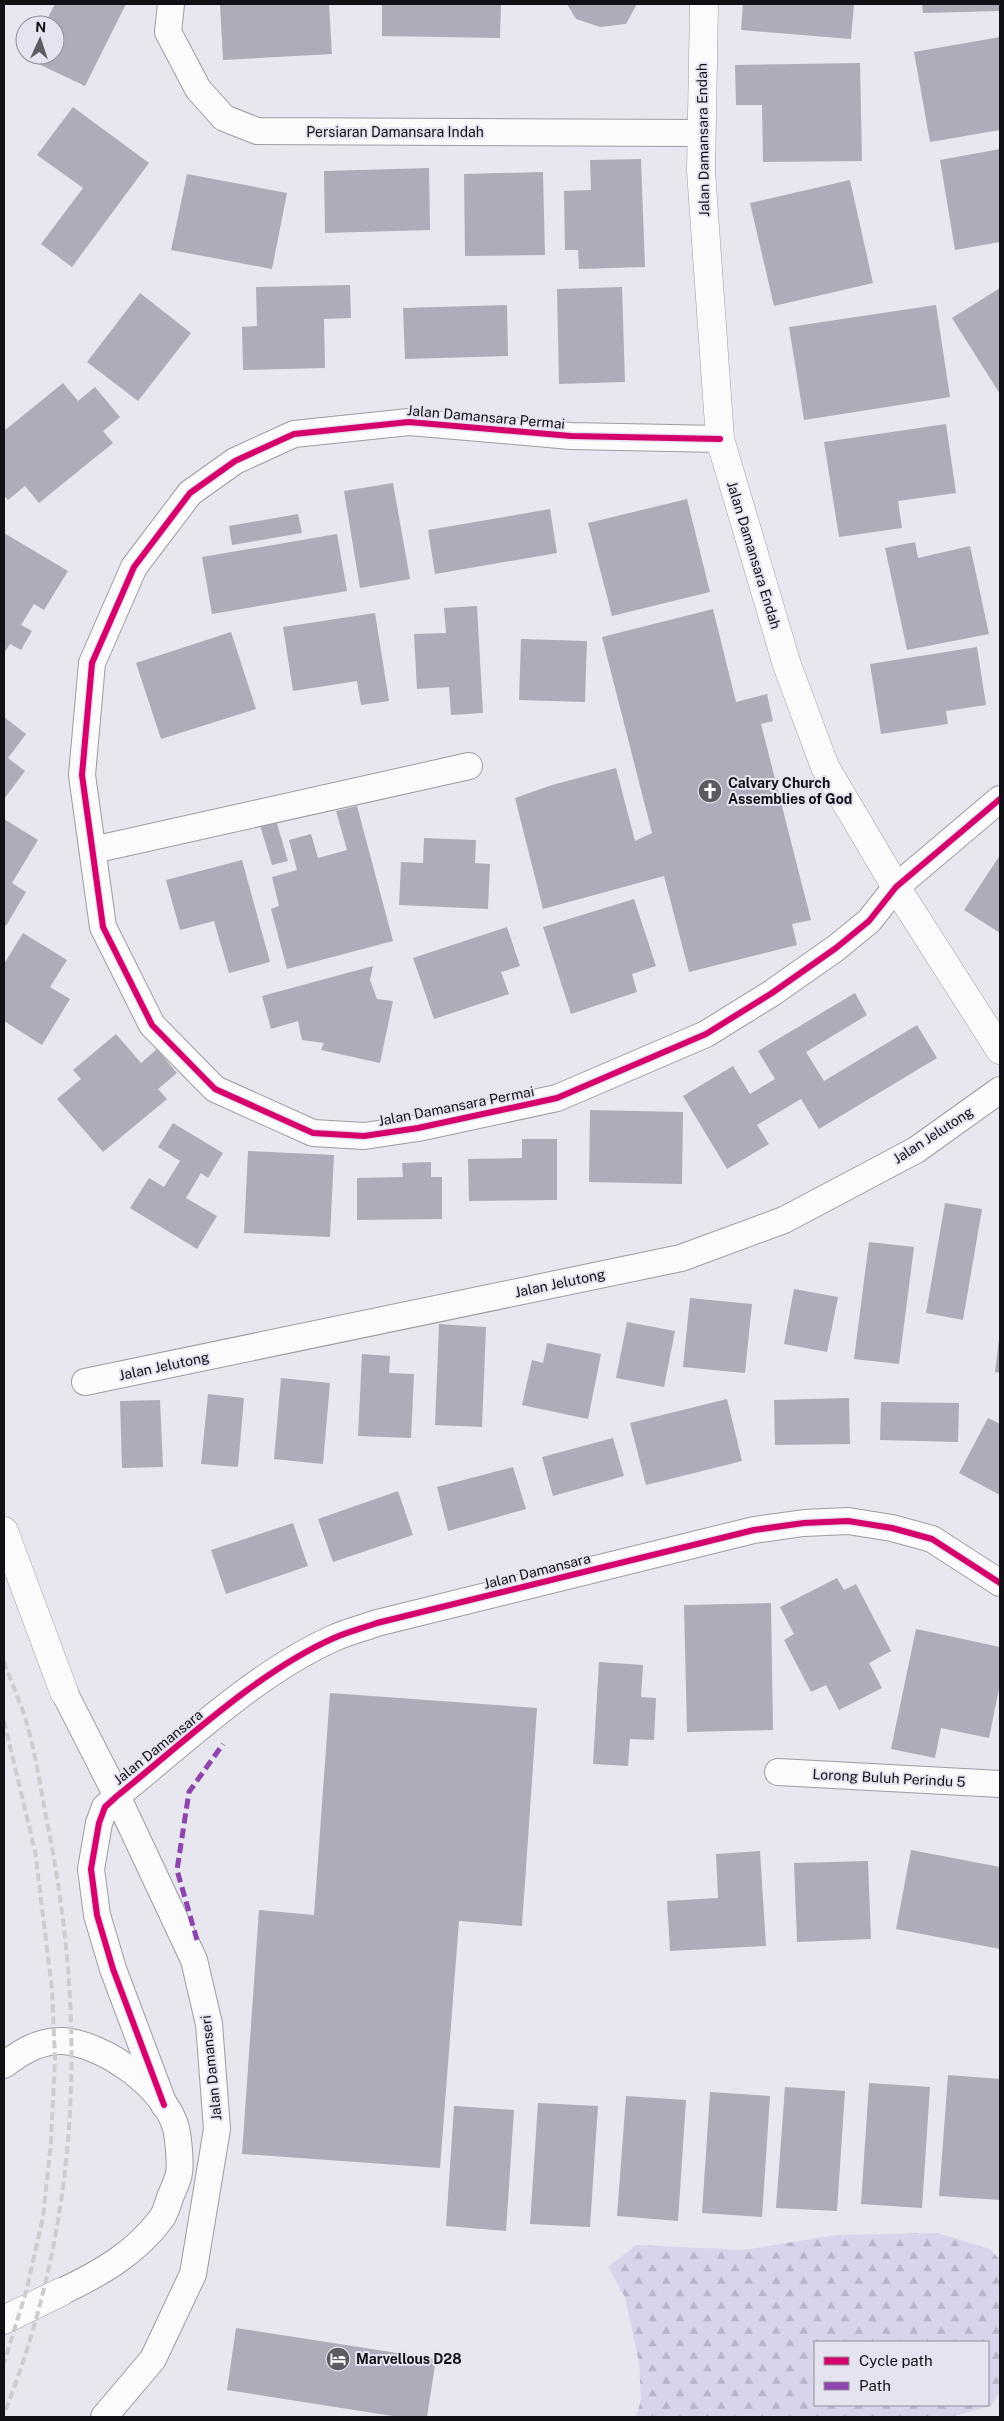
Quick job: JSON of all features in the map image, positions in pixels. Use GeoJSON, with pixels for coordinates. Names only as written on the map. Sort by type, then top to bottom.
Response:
{"type":"FeatureCollection","features":[{"type":"Feature","properties":{"kind":"main road","name":"Jalan Damansara Endah"},"geometry":{"type":"LineString","coordinates":[[704,4],[701,171],[720,439],[787,665],[826,767],[896,887],[1000,1050]]}},
{"type":"Feature","properties":{"kind":"main road"},"geometry":{"type":"LineString","coordinates":[[4,1531],[64,1692]]}},
{"type":"Feature","properties":{"kind":"main road"},"geometry":{"type":"LineString","coordinates":[[4,2320],[60,2292]]}},
{"type":"Feature","properties":{"kind":"street","name":"Persiaran Damansara Indah"},"geometry":{"type":"LineString","coordinates":[[171,4],[168,32],[198,89],[224,118],[257,131],[701,132]]}},
{"type":"Feature","properties":{"kind":"street","name":"Jalan Damansara Permai"},"geometry":{"type":"LineString","coordinates":[[720,439],[571,436],[409,422],[294,434],[235,461],[190,493],[134,567],[92,663],[82,775],[103,927],[152,1025],[215,1089],[313,1133],[364,1136],[418,1128],[557,1098],[706,1034],[772,993],[836,948],[869,921],[896,887],[1000,799]]}},
{"type":"Feature","properties":{"kind":"street"},"geometry":{"type":"LineString","coordinates":[[93,850],[469,766]]}},
{"type":"Feature","properties":{"kind":"street","name":"Jalan Jelutong"},"geometry":{"type":"LineString","coordinates":[[85,1382],[680,1258],[784,1220],[916,1150],[1000,1090]]}},
{"type":"Feature","properties":{"kind":"street","name":"Jalan Damansara"},"geometry":{"type":"LineString","coordinates":[[164,2105],[113,1969],[97,1915],[90,1869],[99,1823],[105,1807],[117,1796],[242,1695],[293,1660],[334,1638],[377,1623],[754,1530],[804,1523],[848,1521],[892,1528],[932,1539],[1000,1583]]}},
{"type":"Feature","properties":{"kind":"street","name":"Jalan Damanseri"},"geometry":{"type":"LineString","coordinates":[[64,1692],[117,1796],[194,1960],[209,2024],[217,2129],[193,2274],[153,2359],[104,2417]]}},
{"type":"Feature","properties":{"kind":"street","name":"Lorong Buluh Perindu 5"},"geometry":{"type":"LineString","coordinates":[[778,1772],[1000,1784]]}},
{"type":"Feature","properties":{"kind":"street"},"geometry":{"type":"LineString","coordinates":[[4,2064],[26,2049],[62,2041],[92,2048],[119,2060],[141,2079],[164,2105],[176,2127],[179,2173],[162,2218],[134,2249],[97,2275],[60,2292]]}},
{"type":"Feature","properties":{"kind":"green space"},"geometry":{"type":"Polygon","coordinates":[[[937,2233],[990,2249],[1000,2260],[1000,2392],[991,2406],[950,2417],[636,2417],[641,2400],[639,2362],[625,2297],[608,2267],[636,2245],[744,2250],[836,2235],[937,2233]]]}},
{"type":"Feature","properties":{"kind":"building"},"geometry":{"type":"Polygon","coordinates":[[[55,4],[126,4],[85,86],[41,65],[65,65],[65,15],[49,15],[55,4]]]}},
{"type":"Feature","properties":{"kind":"building"},"geometry":{"type":"Polygon","coordinates":[[[220,4],[329,4],[332,54],[223,60],[220,4]]]}},
{"type":"Feature","properties":{"kind":"building"},"geometry":{"type":"Polygon","coordinates":[[[382,4],[501,4],[500,38],[382,36],[382,4]]]}},
{"type":"Feature","properties":{"kind":"building"},"geometry":{"type":"Polygon","coordinates":[[[567,4],[637,4],[626,24],[600,27],[576,19],[567,4]]]}},
{"type":"Feature","properties":{"kind":"building"},"geometry":{"type":"Polygon","coordinates":[[[743,4],[854,4],[851,39],[741,30],[743,4]]]}},
{"type":"Feature","properties":{"kind":"building"},"geometry":{"type":"Polygon","coordinates":[[[922,4],[1000,4],[1000,11],[923,13],[922,4]]]}},
{"type":"Feature","properties":{"kind":"building"},"geometry":{"type":"Polygon","coordinates":[[[1000,37],[1000,130],[930,142],[914,52],[1000,37]]]}},
{"type":"Feature","properties":{"kind":"building"},"geometry":{"type":"Polygon","coordinates":[[[860,63],[862,161],[763,162],[762,105],[736,105],[735,65],[860,63]]]}},
{"type":"Feature","properties":{"kind":"building"},"geometry":{"type":"Polygon","coordinates":[[[73,107],[149,163],[72,267],[41,244],[83,188],[37,155],[73,107]]]}},
{"type":"Feature","properties":{"kind":"building"},"geometry":{"type":"Polygon","coordinates":[[[1000,149],[1000,242],[955,250],[940,160],[1000,149]]]}},
{"type":"Feature","properties":{"kind":"building"},"geometry":{"type":"Polygon","coordinates":[[[641,159],[645,267],[579,269],[578,250],[565,250],[564,191],[591,190],[590,160],[641,159]]]}},
{"type":"Feature","properties":{"kind":"building"},"geometry":{"type":"Polygon","coordinates":[[[429,168],[430,230],[325,233],[324,171],[429,168]]]}},
{"type":"Feature","properties":{"kind":"building"},"geometry":{"type":"Polygon","coordinates":[[[543,172],[545,255],[465,256],[464,174],[543,172]]]}},
{"type":"Feature","properties":{"kind":"building"},"geometry":{"type":"Polygon","coordinates":[[[187,174],[287,193],[272,269],[171,250],[187,174]]]}},
{"type":"Feature","properties":{"kind":"building"},"geometry":{"type":"Polygon","coordinates":[[[850,180],[873,283],[774,306],[750,203],[850,180]]]}},
{"type":"Feature","properties":{"kind":"building"},"geometry":{"type":"Polygon","coordinates":[[[350,285],[351,318],[324,319],[325,368],[243,370],[242,327],[257,326],[256,287],[350,285]]]}},
{"type":"Feature","properties":{"kind":"building"},"geometry":{"type":"Polygon","coordinates":[[[622,287],[625,382],[559,384],[557,289],[622,287]]]}},
{"type":"Feature","properties":{"kind":"building"},"geometry":{"type":"Polygon","coordinates":[[[1000,288],[1000,394],[952,318],[1000,288]]]}},
{"type":"Feature","properties":{"kind":"building"},"geometry":{"type":"Polygon","coordinates":[[[140,293],[191,333],[138,401],[87,362],[140,293]]]}},
{"type":"Feature","properties":{"kind":"building"},"geometry":{"type":"Polygon","coordinates":[[[507,305],[508,356],[405,359],[403,308],[507,305]]]}},
{"type":"Feature","properties":{"kind":"building"},"geometry":{"type":"Polygon","coordinates":[[[936,305],[950,397],[804,420],[789,327],[936,305]]]}},
{"type":"Feature","properties":{"kind":"building"},"geometry":{"type":"Polygon","coordinates":[[[63,383],[78,401],[95,387],[120,417],[103,431],[113,443],[39,503],[25,486],[8,500],[4,495],[4,431],[63,383]]]}},
{"type":"Feature","properties":{"kind":"building"},"geometry":{"type":"Polygon","coordinates":[[[946,424],[956,493],[898,501],[902,528],[839,537],[824,442],[946,424]]]}},
{"type":"Feature","properties":{"kind":"building"},"geometry":{"type":"Polygon","coordinates":[[[393,483],[410,579],[360,588],[344,491],[393,483]]]}},
{"type":"Feature","properties":{"kind":"building"},"geometry":{"type":"Polygon","coordinates":[[[687,499],[710,592],[612,616],[588,523],[687,499]]]}},
{"type":"Feature","properties":{"kind":"building"},"geometry":{"type":"Polygon","coordinates":[[[550,509],[557,553],[435,574],[428,530],[550,509]]]}},
{"type":"Feature","properties":{"kind":"building"},"geometry":{"type":"Polygon","coordinates":[[[298,514],[302,533],[232,545],[229,526],[298,514]]]}},
{"type":"Feature","properties":{"kind":"building"},"geometry":{"type":"Polygon","coordinates":[[[4,533],[68,571],[44,610],[34,604],[21,625],[32,631],[21,650],[10,644],[4,653],[4,533]]]}},
{"type":"Feature","properties":{"kind":"building"},"geometry":{"type":"Polygon","coordinates":[[[337,534],[347,591],[212,614],[202,557],[337,534]]]}},
{"type":"Feature","properties":{"kind":"building"},"geometry":{"type":"Polygon","coordinates":[[[915,542],[918,558],[970,546],[989,634],[907,650],[885,548],[915,542]]]}},
{"type":"Feature","properties":{"kind":"building"},"geometry":{"type":"Polygon","coordinates":[[[477,606],[483,713],[451,715],[449,687],[417,689],[414,634],[446,633],[444,608],[477,606]]]}},
{"type":"Feature","properties":{"kind":"building","name":"Calvary Church Assemblies of God"},"geometry":{"type":"Polygon","coordinates":[[[713,609],[736,702],[767,694],[773,721],[761,724],[811,920],[792,924],[797,945],[689,972],[664,876],[543,909],[515,798],[552,785],[616,768],[635,841],[652,833],[602,637],[713,609]]]}},
{"type":"Feature","properties":{"kind":"building"},"geometry":{"type":"Polygon","coordinates":[[[375,613],[389,701],[361,705],[357,681],[293,691],[283,627],[375,613]]]}},
{"type":"Feature","properties":{"kind":"building"},"geometry":{"type":"Polygon","coordinates":[[[231,632],[256,709],[161,739],[136,663],[231,632]]]}},
{"type":"Feature","properties":{"kind":"building"},"geometry":{"type":"Polygon","coordinates":[[[521,639],[587,641],[585,702],[519,700],[521,639]]]}},
{"type":"Feature","properties":{"kind":"building"},"geometry":{"type":"Polygon","coordinates":[[[977,647],[986,705],[946,711],[948,724],[881,734],[870,664],[977,647]]]}},
{"type":"Feature","properties":{"kind":"building"},"geometry":{"type":"Polygon","coordinates":[[[4,717],[26,734],[8,758],[25,771],[4,799],[4,717]]]}},
{"type":"Feature","properties":{"kind":"building"},"geometry":{"type":"Polygon","coordinates":[[[357,806],[393,941],[287,969],[271,909],[279,906],[272,877],[297,870],[289,840],[311,834],[318,858],[347,850],[336,811],[357,806]]]}},
{"type":"Feature","properties":{"kind":"building"},"geometry":{"type":"Polygon","coordinates":[[[275,817],[288,861],[272,865],[259,822],[275,817]]]}},
{"type":"Feature","properties":{"kind":"building"},"geometry":{"type":"Polygon","coordinates":[[[4,819],[38,840],[12,883],[26,892],[6,926],[4,924],[4,819]]]}},
{"type":"Feature","properties":{"kind":"building"},"geometry":{"type":"Polygon","coordinates":[[[424,838],[476,840],[475,863],[490,864],[488,909],[399,905],[401,862],[423,863],[424,838]]]}},
{"type":"Feature","properties":{"kind":"building"},"geometry":{"type":"Polygon","coordinates":[[[1000,855],[1000,933],[964,910],[1000,855]]]}},
{"type":"Feature","properties":{"kind":"building"},"geometry":{"type":"Polygon","coordinates":[[[242,860],[270,962],[229,973],[214,921],[180,930],[166,880],[242,860]]]}},
{"type":"Feature","properties":{"kind":"building"},"geometry":{"type":"Polygon","coordinates":[[[634,899],[656,966],[632,974],[637,992],[571,1014],[543,927],[634,899]]]}},
{"type":"Feature","properties":{"kind":"building"},"geometry":{"type":"Polygon","coordinates":[[[507,927],[520,966],[501,972],[509,994],[434,1019],[413,958],[507,927]]]}},
{"type":"Feature","properties":{"kind":"building"},"geometry":{"type":"Polygon","coordinates":[[[23,933],[67,960],[50,987],[70,999],[42,1045],[4,1021],[4,964],[23,933]]]}},
{"type":"Feature","properties":{"kind":"building"},"geometry":{"type":"Polygon","coordinates":[[[373,966],[370,980],[377,999],[393,1001],[380,1063],[321,1050],[324,1043],[302,1040],[298,1021],[271,1029],[262,996],[373,966]]]}},
{"type":"Feature","properties":{"kind":"building"},"geometry":{"type":"Polygon","coordinates":[[[855,993],[867,1015],[806,1052],[824,1081],[917,1025],[937,1058],[819,1129],[801,1099],[757,1125],[769,1144],[727,1169],[683,1096],[733,1066],[750,1094],[775,1079],[758,1051],[855,993]]]}},
{"type":"Feature","properties":{"kind":"building"},"geometry":{"type":"Polygon","coordinates":[[[116,1034],[141,1063],[157,1049],[177,1073],[158,1089],[167,1099],[103,1152],[57,1099],[81,1079],[73,1070],[116,1034]]]}},
{"type":"Feature","properties":{"kind":"building"},"geometry":{"type":"Polygon","coordinates":[[[590,1110],[683,1112],[682,1184],[589,1182],[590,1110]]]}},
{"type":"Feature","properties":{"kind":"building"},"geometry":{"type":"Polygon","coordinates":[[[173,1123],[223,1153],[208,1178],[201,1173],[186,1198],[217,1216],[197,1249],[130,1208],[149,1178],[164,1187],[180,1161],[158,1147],[173,1123]]]}},
{"type":"Feature","properties":{"kind":"building"},"geometry":{"type":"Polygon","coordinates":[[[522,1139],[557,1139],[557,1200],[469,1201],[468,1159],[522,1158],[522,1139]]]}},
{"type":"Feature","properties":{"kind":"building"},"geometry":{"type":"Polygon","coordinates":[[[248,1151],[334,1155],[330,1237],[244,1233],[248,1151]]]}},
{"type":"Feature","properties":{"kind":"building"},"geometry":{"type":"Polygon","coordinates":[[[431,1162],[431,1177],[442,1177],[442,1219],[357,1220],[357,1178],[403,1177],[402,1163],[431,1162]]]}},
{"type":"Feature","properties":{"kind":"building"},"geometry":{"type":"Polygon","coordinates":[[[945,1203],[982,1209],[963,1320],[926,1313],[945,1203]]]}},
{"type":"Feature","properties":{"kind":"building"},"geometry":{"type":"Polygon","coordinates":[[[869,1242],[914,1247],[899,1364],[854,1359],[869,1242]]]}},
{"type":"Feature","properties":{"kind":"building"},"geometry":{"type":"Polygon","coordinates":[[[794,1289],[838,1297],[827,1352],[784,1344],[794,1289]]]}},
{"type":"Feature","properties":{"kind":"building"},"geometry":{"type":"Polygon","coordinates":[[[690,1298],[752,1304],[745,1373],[683,1367],[690,1298]]]}},
{"type":"Feature","properties":{"kind":"building"},"geometry":{"type":"Polygon","coordinates":[[[627,1322],[675,1331],[664,1387],[616,1378],[627,1322]]]}},
{"type":"Feature","properties":{"kind":"building"},"geometry":{"type":"Polygon","coordinates":[[[439,1324],[486,1327],[482,1427],[435,1425],[439,1324]]]}},
{"type":"Feature","properties":{"kind":"building"},"geometry":{"type":"Polygon","coordinates":[[[1000,1339],[1000,1373],[995,1372],[1000,1339]]]}},
{"type":"Feature","properties":{"kind":"building"},"geometry":{"type":"Polygon","coordinates":[[[547,1343],[601,1354],[588,1419],[522,1405],[532,1360],[543,1363],[547,1343]]]}},
{"type":"Feature","properties":{"kind":"building"},"geometry":{"type":"Polygon","coordinates":[[[362,1354],[390,1356],[389,1373],[414,1374],[411,1438],[358,1436],[362,1354]]]}},
{"type":"Feature","properties":{"kind":"building"},"geometry":{"type":"Polygon","coordinates":[[[281,1378],[330,1383],[323,1464],[274,1459],[281,1378]]]}},
{"type":"Feature","properties":{"kind":"building"},"geometry":{"type":"Polygon","coordinates":[[[208,1394],[244,1398],[238,1467],[201,1464],[208,1394]]]}},
{"type":"Feature","properties":{"kind":"building"},"geometry":{"type":"Polygon","coordinates":[[[849,1398],[850,1444],[775,1445],[774,1400],[849,1398]]]}},
{"type":"Feature","properties":{"kind":"building"},"geometry":{"type":"Polygon","coordinates":[[[727,1399],[742,1461],[646,1485],[630,1423],[727,1399]]]}},
{"type":"Feature","properties":{"kind":"building"},"geometry":{"type":"Polygon","coordinates":[[[160,1400],[163,1467],[122,1468],[120,1401],[160,1400]]]}},
{"type":"Feature","properties":{"kind":"building"},"geometry":{"type":"Polygon","coordinates":[[[881,1402],[959,1403],[958,1442],[880,1440],[881,1402]]]}},
{"type":"Feature","properties":{"kind":"building"},"geometry":{"type":"Polygon","coordinates":[[[988,1418],[1000,1424],[1000,1495],[959,1473],[988,1418]]]}},
{"type":"Feature","properties":{"kind":"building"},"geometry":{"type":"Polygon","coordinates":[[[613,1438],[624,1476],[553,1496],[542,1457],[613,1438]]]}},
{"type":"Feature","properties":{"kind":"building"},"geometry":{"type":"Polygon","coordinates":[[[513,1467],[526,1509],[448,1531],[437,1487],[513,1467]]]}},
{"type":"Feature","properties":{"kind":"building"},"geometry":{"type":"Polygon","coordinates":[[[398,1491],[413,1535],[333,1562],[318,1519],[398,1491]]]}},
{"type":"Feature","properties":{"kind":"building"},"geometry":{"type":"Polygon","coordinates":[[[293,1523],[308,1566],[226,1594],[211,1550],[293,1523]]]}},
{"type":"Feature","properties":{"kind":"building"},"geometry":{"type":"Polygon","coordinates":[[[837,1578],[844,1590],[856,1584],[891,1651],[869,1663],[882,1688],[839,1710],[826,1685],[811,1692],[784,1640],[794,1634],[780,1607],[837,1578]]]}},
{"type":"Feature","properties":{"kind":"building"},"geometry":{"type":"Polygon","coordinates":[[[771,1603],[773,1730],[687,1732],[684,1605],[771,1603]]]}},
{"type":"Feature","properties":{"kind":"building"},"geometry":{"type":"Polygon","coordinates":[[[916,1629],[1000,1647],[1000,1684],[989,1738],[941,1728],[935,1758],[891,1749],[916,1629]]]}},
{"type":"Feature","properties":{"kind":"building"},"geometry":{"type":"Polygon","coordinates":[[[599,1662],[643,1665],[641,1697],[656,1698],[654,1740],[630,1739],[628,1766],[593,1764],[599,1662]]]}},
{"type":"Feature","properties":{"kind":"building"},"geometry":{"type":"Polygon","coordinates":[[[330,1693],[537,1708],[522,1926],[459,1921],[440,2168],[242,2154],[259,1910],[314,1915],[330,1693]]]}},
{"type":"Feature","properties":{"kind":"building"},"geometry":{"type":"Polygon","coordinates":[[[911,1850],[1000,1867],[1000,1949],[896,1929],[911,1850]]]}},
{"type":"Feature","properties":{"kind":"building"},"geometry":{"type":"Polygon","coordinates":[[[760,1851],[766,1946],[670,1951],[667,1901],[718,1898],[716,1854],[760,1851]]]}},
{"type":"Feature","properties":{"kind":"building"},"geometry":{"type":"Polygon","coordinates":[[[868,1861],[871,1939],[797,1942],[794,1863],[868,1861]]]}},
{"type":"Feature","properties":{"kind":"building"},"geometry":{"type":"Polygon","coordinates":[[[948,2075],[1000,2079],[1000,2200],[939,2196],[948,2075]]]}},
{"type":"Feature","properties":{"kind":"building"},"geometry":{"type":"Polygon","coordinates":[[[869,2083],[930,2087],[922,2208],[861,2204],[869,2083]]]}},
{"type":"Feature","properties":{"kind":"building"},"geometry":{"type":"Polygon","coordinates":[[[785,2087],[845,2091],[837,2211],[776,2208],[785,2087]]]}},
{"type":"Feature","properties":{"kind":"building"},"geometry":{"type":"Polygon","coordinates":[[[710,2092],[770,2096],[762,2217],[702,2213],[710,2092]]]}},
{"type":"Feature","properties":{"kind":"building"},"geometry":{"type":"Polygon","coordinates":[[[626,2096],[686,2100],[678,2221],[617,2216],[626,2096]]]}},
{"type":"Feature","properties":{"kind":"building"},"geometry":{"type":"Polygon","coordinates":[[[538,2103],[598,2106],[590,2227],[530,2224],[538,2103]]]}},
{"type":"Feature","properties":{"kind":"building"},"geometry":{"type":"Polygon","coordinates":[[[454,2106],[514,2110],[506,2231],[446,2226],[454,2106]]]}},
{"type":"Feature","properties":{"kind":"building"},"geometry":{"type":"Polygon","coordinates":[[[236,2328],[436,2359],[427,2417],[399,2417],[227,2390],[236,2328]]]}},
{"type":"Feature","properties":{"kind":"railway"},"geometry":{"type":"LineString","coordinates":[[4,1662],[27,1724],[47,1822],[60,1897],[68,1972],[71,2047],[69,2121],[62,2195],[49,2269],[29,2342],[4,2414]]}},
{"type":"Feature","properties":{"kind":"railway"},"geometry":{"type":"LineString","coordinates":[[4,1721],[35,1851],[52,1989],[55,2060],[51,2142],[43,2217],[26,2292],[4,2363]]}},
{"type":"Feature","properties":{"kind":"marked path"},"geometry":{"type":"LineString","coordinates":[[197,1940],[177,1870],[189,1792],[223,1744]]}},
{"type":"Feature","properties":{"kind":"cycle path"},"geometry":{"type":"LineString","coordinates":[[720,439],[571,436],[409,422],[294,434],[235,461],[190,493],[134,567],[92,663],[82,775],[103,927],[152,1025],[215,1089],[313,1133],[364,1136],[418,1128],[557,1098],[706,1034],[772,993],[836,948],[869,921],[896,887],[1000,799]]}},
{"type":"Feature","properties":{"kind":"cycle path"},"geometry":{"type":"LineString","coordinates":[[164,2105],[113,1969],[97,1915],[91,1869],[99,1823],[105,1807],[117,1796],[221,1710],[305,1652],[334,1638],[377,1623],[754,1530],[804,1523],[848,1521],[892,1528],[932,1539],[1000,1583]]}},
{"type":"Feature","properties":{"kind":"place","name":"Calvary Church Assemblies of God"},"geometry":{"type":"Point","coordinates":[710,791]}},
{"type":"Feature","properties":{"kind":"place","name":"Marvellous D28"},"geometry":{"type":"Point","coordinates":[338,2359]}}]}
